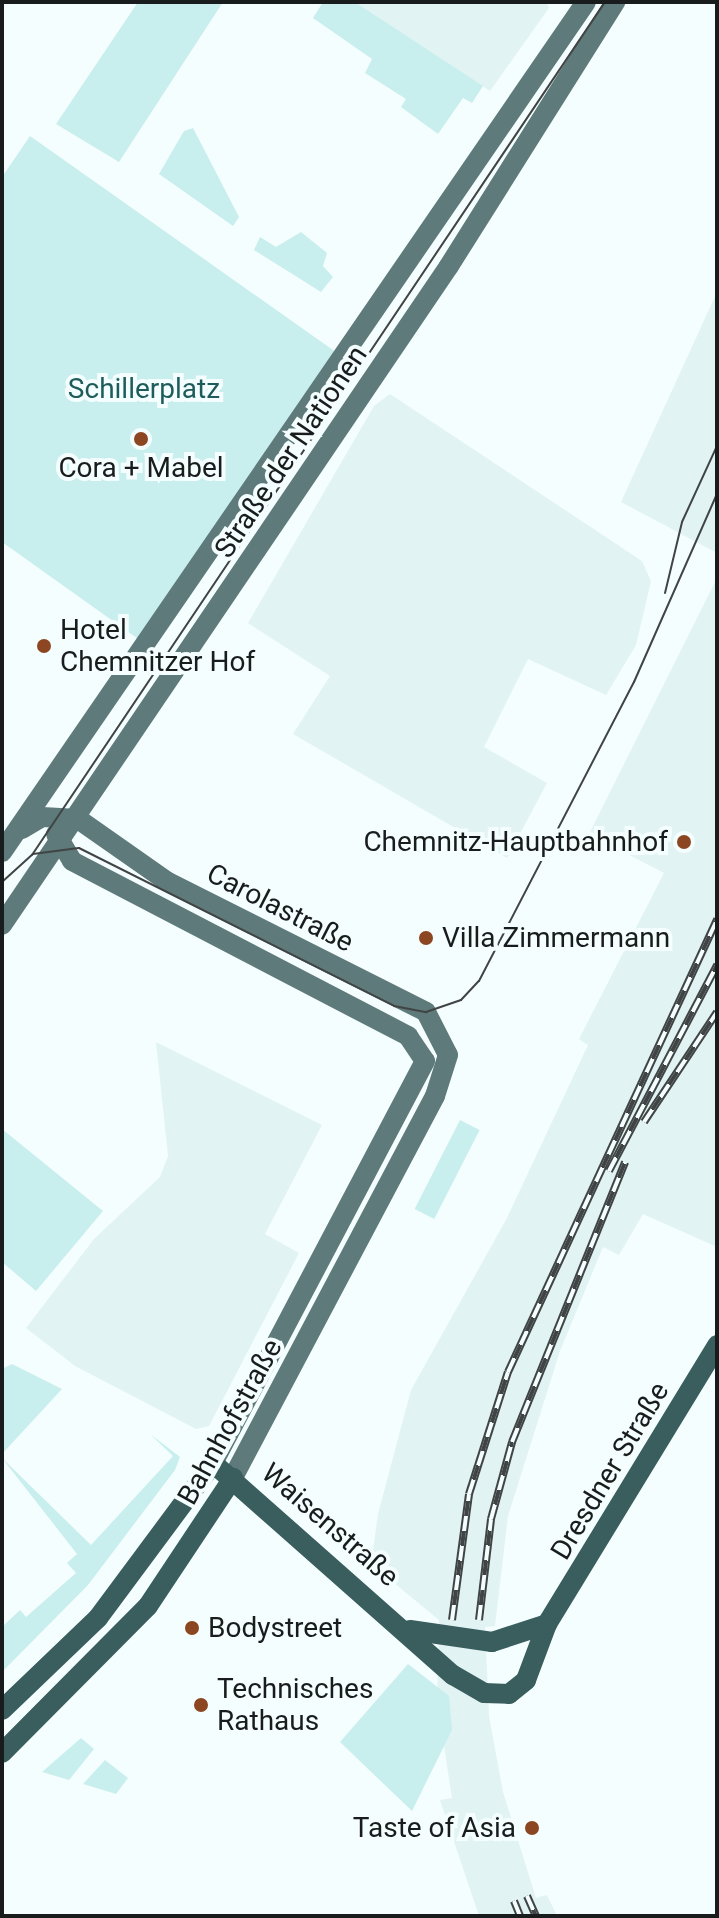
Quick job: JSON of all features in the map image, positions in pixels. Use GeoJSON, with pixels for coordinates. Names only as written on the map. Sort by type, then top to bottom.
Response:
{"type":"FeatureCollection","features":[{"type":"Feature","properties":{"kind":"main road","name":"Straße der Nationen"},"geometry":{"type":"LineString","coordinates":[[8,845],[586,2]]}},
{"type":"Feature","properties":{"kind":"main road","name":"Straße der Nationen"},"geometry":{"type":"LineString","coordinates":[[2,925],[78,819],[477,223],[615,2]]}},
{"type":"Feature","properties":{"kind":"main road"},"geometry":{"type":"LineString","coordinates":[[59,846],[55,816],[66,764]]}},
{"type":"Feature","properties":{"kind":"main road"},"geometry":{"type":"LineString","coordinates":[[8,845],[31,822],[55,816]]}},
{"type":"Feature","properties":{"kind":"main road","name":"Carolastraße"},"geometry":{"type":"LineString","coordinates":[[55,816],[78,819],[168,882],[426,1012],[448,1055],[446,1074]]}},
{"type":"Feature","properties":{"kind":"main road","name":"Carolastraße"},"geometry":{"type":"LineString","coordinates":[[59,846],[72,861],[408,1036],[425,1061]]}},
{"type":"Feature","properties":{"kind":"main road","name":"Bahnhofstraße"},"geometry":{"type":"LineString","coordinates":[[2,1710],[130,1581],[213,1463],[425,1061]]}},
{"type":"Feature","properties":{"kind":"main road","name":"Bahnhofstraße"},"geometry":{"type":"LineString","coordinates":[[2,1753],[148,1606],[233,1478],[446,1074]]}},
{"type":"Feature","properties":{"kind":"main road","name":"Dresdner Straße"},"geometry":{"type":"LineString","coordinates":[[490,1694],[509,1694],[526,1680],[547,1624],[717,1345]]}},
{"type":"Feature","properties":{"kind":"main road","name":"Waisenstraße"},"geometry":{"type":"LineString","coordinates":[[213,1463],[410,1630],[453,1675],[490,1694]]}},
{"type":"Feature","properties":{"kind":"main road","name":"Waisenstraße"},"geometry":{"type":"LineString","coordinates":[[410,1630],[448,1640],[502,1641],[547,1624]]}},
{"type":"Feature","properties":{"kind":"shaded area"},"geometry":{"type":"Polygon","coordinates":[[[355,2],[547,2],[549,8],[490,91],[355,2]]]}},
{"type":"Feature","properties":{"kind":"shaded area"},"geometry":{"type":"Polygon","coordinates":[[[717,292],[717,553],[621,502],[717,292]]]}},
{"type":"Feature","properties":{"kind":"shaded area"},"geometry":{"type":"Polygon","coordinates":[[[390,394],[642,561],[651,581],[636,645],[606,695],[528,659],[484,747],[547,783],[507,858],[293,734],[330,676],[248,623],[374,406],[390,394]]]}},
{"type":"Feature","properties":{"kind":"shaded area"},"geometry":{"type":"Polygon","coordinates":[[[717,578],[717,1247],[643,1214],[619,1255],[603,1247],[560,1351],[508,1516],[495,1626],[485,1627],[489,1716],[503,1792],[536,1898],[547,1895],[557,1916],[479,1916],[440,1800],[452,1798],[437,1701],[439,1620],[371,1564],[378,1514],[411,1390],[507,1218],[588,1045],[579,1039],[664,873],[589,834],[717,578]]]}},
{"type":"Feature","properties":{"kind":"shaded area"},"geometry":{"type":"Polygon","coordinates":[[[156,1042],[322,1125],[265,1234],[299,1253],[209,1426],[196,1429],[75,1366],[26,1328],[94,1239],[160,1177],[168,1156],[156,1042]]]}},
{"type":"Feature","properties":{"kind":"green space"},"geometry":{"type":"Polygon","coordinates":[[[138,2],[223,2],[119,162],[56,124],[138,2]]]}},
{"type":"Feature","properties":{"kind":"green space"},"geometry":{"type":"Polygon","coordinates":[[[323,2],[355,2],[483,86],[472,103],[463,98],[438,134],[401,107],[406,99],[365,73],[372,59],[313,18],[323,2]]]}},
{"type":"Feature","properties":{"kind":"green space"},"geometry":{"type":"Polygon","coordinates":[[[193,128],[239,217],[233,226],[159,174],[184,131],[193,128]]]}},
{"type":"Feature","properties":{"kind":"green space","name":"Schillerplatz"},"geometry":{"type":"Polygon","coordinates":[[[30,136],[340,355],[141,641],[2,542],[2,177],[30,136]]]}},
{"type":"Feature","properties":{"kind":"green space"},"geometry":{"type":"Polygon","coordinates":[[[301,232],[327,253],[323,266],[333,277],[321,292],[254,250],[260,237],[276,247],[301,232]]]}},
{"type":"Feature","properties":{"kind":"green space"},"geometry":{"type":"Polygon","coordinates":[[[460,1120],[480,1130],[434,1219],[415,1209],[460,1120]]]}},
{"type":"Feature","properties":{"kind":"green space"},"geometry":{"type":"Polygon","coordinates":[[[2,1129],[103,1211],[36,1291],[2,1262],[2,1129]]]}},
{"type":"Feature","properties":{"kind":"green space"},"geometry":{"type":"Polygon","coordinates":[[[12,1364],[62,1389],[2,1454],[2,1369],[12,1364]]]}},
{"type":"Feature","properties":{"kind":"green space"},"geometry":{"type":"Polygon","coordinates":[[[150,1434],[180,1457],[175,1470],[88,1585],[2,1672],[2,1627],[20,1610],[26,1617],[76,1573],[67,1563],[77,1554],[2,1458],[91,1545],[173,1456],[150,1434]]]}},
{"type":"Feature","properties":{"kind":"green space"},"geometry":{"type":"Polygon","coordinates":[[[408,1664],[449,1696],[452,1730],[412,1811],[340,1742],[408,1664]]]}},
{"type":"Feature","properties":{"kind":"green space"},"geometry":{"type":"Polygon","coordinates":[[[81,1738],[94,1749],[69,1780],[42,1772],[81,1738]]]}},
{"type":"Feature","properties":{"kind":"green space"},"geometry":{"type":"Polygon","coordinates":[[[105,1760],[128,1778],[116,1794],[83,1784],[105,1760]]]}},
{"type":"Feature","properties":{"kind":"tram line"},"geometry":{"type":"LineString","coordinates":[[32,855],[605,2]]}},
{"type":"Feature","properties":{"kind":"tram line"},"geometry":{"type":"LineString","coordinates":[[665,593],[682,522],[717,446]]}},
{"type":"Feature","properties":{"kind":"tram line"},"geometry":{"type":"LineString","coordinates":[[2,882],[33,854],[79,848],[394,1006],[426,1012],[461,1000],[479,981],[634,682],[717,494]]}},
{"type":"Feature","properties":{"kind":"railway"},"geometry":{"type":"LineString","coordinates":[[452,1620],[469,1494],[508,1372],[717,919]]}},
{"type":"Feature","properties":{"kind":"railway"},"geometry":{"type":"LineString","coordinates":[[609,1171],[717,965]]}},
{"type":"Feature","properties":{"kind":"railway"},"geometry":{"type":"LineString","coordinates":[[644,1122],[717,1012]]}},
{"type":"Feature","properties":{"kind":"railway"},"geometry":{"type":"LineString","coordinates":[[479,1620],[491,1519],[512,1442],[625,1162]]}},
{"type":"Feature","properties":{"kind":"railway"},"geometry":{"type":"LineString","coordinates":[[527,1896],[536,1916]]}},
{"type":"Feature","properties":{"kind":"railway"},"geometry":{"type":"LineString","coordinates":[[514,1901],[520,1916]]}},
{"type":"Feature","properties":{"kind":"place","name":"Cora + Mabel"},"geometry":{"type":"Point","coordinates":[141,439]}},
{"type":"Feature","properties":{"kind":"place","name":"Hotel Chemnitzer Hof"},"geometry":{"type":"Point","coordinates":[44,646]}},
{"type":"Feature","properties":{"kind":"place","name":"Chemnitz-Hauptbahnhof"},"geometry":{"type":"Point","coordinates":[684,842]}},
{"type":"Feature","properties":{"kind":"place","name":"Villa Zimmermann"},"geometry":{"type":"Point","coordinates":[426,938]}},
{"type":"Feature","properties":{"kind":"place","name":"Bodystreet"},"geometry":{"type":"Point","coordinates":[192,1628]}},
{"type":"Feature","properties":{"kind":"place","name":"Technisches Rathaus"},"geometry":{"type":"Point","coordinates":[201,1705]}},
{"type":"Feature","properties":{"kind":"place","name":"Taste of Asia"},"geometry":{"type":"Point","coordinates":[532,1828]}}]}
